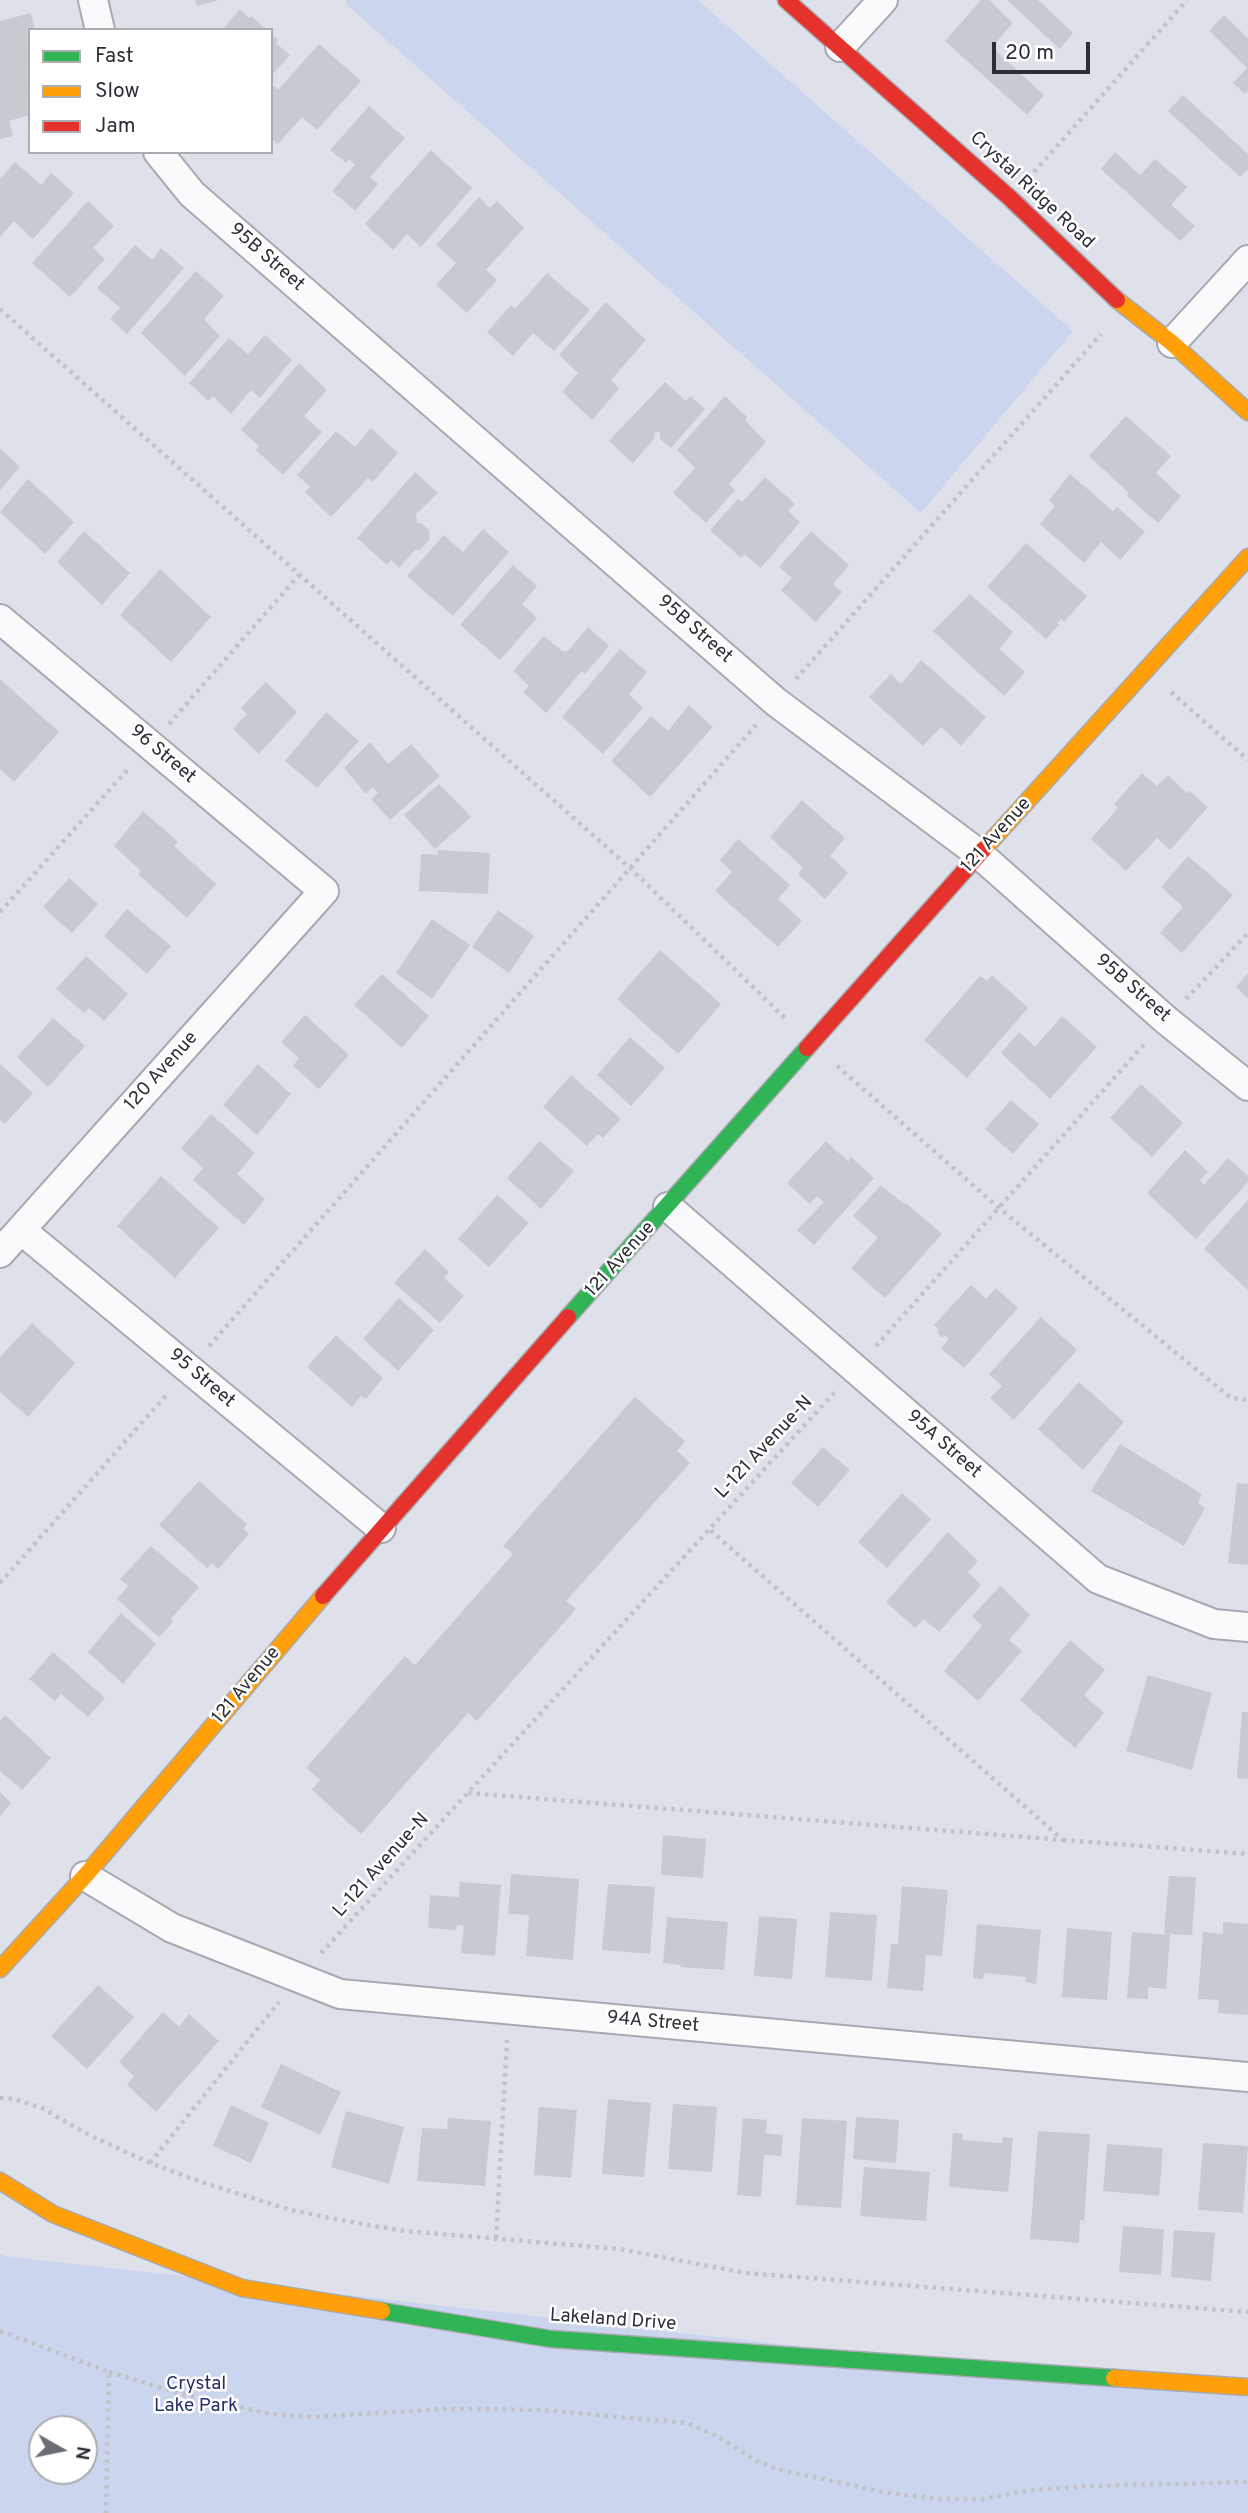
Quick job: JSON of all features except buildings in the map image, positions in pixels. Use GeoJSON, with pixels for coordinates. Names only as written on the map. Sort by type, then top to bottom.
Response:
{"type":"FeatureCollection","features":[{"type":"Feature","properties":{"kind":"street"},"geometry":{"type":"LineString","coordinates":[[93,0],[100,28]]}},
{"type":"Feature","properties":{"kind":"street","name":"Crystal Ridge Road"},"geometry":{"type":"LineString","coordinates":[[786,0],[1010,198],[1125,307],[1172,343],[1248,412]]}},
{"type":"Feature","properties":{"kind":"street"},"geometry":{"type":"LineString","coordinates":[[840,47],[883,0]]}},
{"type":"Feature","properties":{"kind":"street","name":"95B Street"},"geometry":{"type":"LineString","coordinates":[[160,154],[192,194],[776,702],[979,854],[1166,1020],[1248,1086]]}},
{"type":"Feature","properties":{"kind":"street"},"geometry":{"type":"LineString","coordinates":[[1172,343],[1248,260]]}},
{"type":"Feature","properties":{"kind":"street","name":"121 Avenue"},"geometry":{"type":"LineString","coordinates":[[0,1969],[85,1876],[381,1528],[979,854],[1248,557]]}},
{"type":"Feature","properties":{"kind":"street","name":"96 Street"},"geometry":{"type":"LineString","coordinates":[[0,619],[324,891]]}},
{"type":"Feature","properties":{"kind":"street","name":"120 Avenue"},"geometry":{"type":"LineString","coordinates":[[0,1253],[324,891]]}},
{"type":"Feature","properties":{"kind":"street","name":"95A Street"},"geometry":{"type":"LineString","coordinates":[[668,1207],[1098,1579],[1214,1624],[1248,1627]]}},
{"type":"Feature","properties":{"kind":"street","name":"95 Street"},"geometry":{"type":"LineString","coordinates":[[21,1230],[381,1528]]}},
{"type":"Feature","properties":{"kind":"street","name":"94A Street"},"geometry":{"type":"LineString","coordinates":[[85,1876],[172,1928],[340,1994],[1248,2077]]}},
{"type":"Feature","properties":{"kind":"street","name":"Lakeland Drive"},"geometry":{"type":"LineString","coordinates":[[0,2181],[53,2214],[242,2288],[551,2339],[1248,2387]]}},
{"type":"Feature","properties":{"kind":"path"},"geometry":{"type":"LineString","coordinates":[[1010,198],[1187,0]]}},
{"type":"Feature","properties":{"kind":"path"},"geometry":{"type":"LineString","coordinates":[[0,1583],[1125,307]]}},
{"type":"Feature","properties":{"kind":"path"},"geometry":{"type":"LineString","coordinates":[[0,309],[630,868],[812,1044],[999,1208],[1231,1398],[1248,1400]]}},
{"type":"Feature","properties":{"kind":"path"},"geometry":{"type":"LineString","coordinates":[[1147,670],[1248,761]]}},
{"type":"Feature","properties":{"kind":"path"},"geometry":{"type":"LineString","coordinates":[[0,903],[5,907]]}},
{"type":"Feature","properties":{"kind":"path","name":"L-121 Avenue-N"},"geometry":{"type":"LineString","coordinates":[[150,2163],[298,1978],[855,1370],[1166,1020],[1248,933]]}},
{"type":"Feature","properties":{"kind":"path"},"geometry":{"type":"LineString","coordinates":[[709,1530],[1063,1840]]}},
{"type":"Feature","properties":{"kind":"path"},"geometry":{"type":"LineString","coordinates":[[468,1793],[1248,1854]]}},
{"type":"Feature","properties":{"kind":"path"},"geometry":{"type":"LineString","coordinates":[[496,2238],[508,2010]]}},
{"type":"Feature","properties":{"kind":"path"},"geometry":{"type":"LineString","coordinates":[[0,2098],[14,2099],[42,2108],[89,2135],[150,2163],[291,2210],[405,2231],[620,2249],[745,2273],[1248,2312]]}},
{"type":"Feature","properties":{"kind":"path"},"geometry":{"type":"LineString","coordinates":[[0,2331],[109,2372],[182,2394],[271,2414],[313,2417],[444,2409],[501,2409],[687,2423],[777,2469],[888,2493],[983,2499],[1031,2490],[1090,2486],[1248,2482]]}},
{"type":"Feature","properties":{"kind":"path"},"geometry":{"type":"LineString","coordinates":[[106,2513],[109,2372]]}},
{"type":"Feature","properties":{"kind":"green space"},"geometry":{"type":"Polygon","coordinates":[[[346,0],[698,0],[1073,331],[921,513],[347,5],[346,0]]]}},
{"type":"Feature","properties":{"kind":"green space","name":"Crystal Lake Park"},"geometry":{"type":"Polygon","coordinates":[[[0,2253],[4,2256],[1248,2397],[1248,2513],[0,2513],[0,2253]]]}},
{"type":"Feature","properties":{"kind":"traffic: fast"},"geometry":{"type":"LineString","coordinates":[[568,1317],[807,1048]]}},
{"type":"Feature","properties":{"kind":"traffic: fast"},"geometry":{"type":"LineString","coordinates":[[382,2311],[551,2339],[1114,2378]]}},
{"type":"Feature","properties":{"kind":"traffic: slow"},"geometry":{"type":"LineString","coordinates":[[1117,300],[1172,343],[1248,412]]}},
{"type":"Feature","properties":{"kind":"traffic: slow"},"geometry":{"type":"LineString","coordinates":[[983,850],[1248,557]]}},
{"type":"Feature","properties":{"kind":"traffic: slow"},"geometry":{"type":"LineString","coordinates":[[0,1969],[85,1876],[323,1596]]}},
{"type":"Feature","properties":{"kind":"traffic: slow"},"geometry":{"type":"LineString","coordinates":[[0,2181],[53,2214],[242,2288],[382,2311]]}},
{"type":"Feature","properties":{"kind":"traffic: slow"},"geometry":{"type":"LineString","coordinates":[[1114,2378],[1248,2387]]}},
{"type":"Feature","properties":{"kind":"traffic: jam"},"geometry":{"type":"LineString","coordinates":[[786,0],[1010,198],[1117,300]]}},
{"type":"Feature","properties":{"kind":"traffic: jam"},"geometry":{"type":"LineString","coordinates":[[807,1048],[983,850]]}},
{"type":"Feature","properties":{"kind":"traffic: jam"},"geometry":{"type":"LineString","coordinates":[[323,1596],[568,1317]]}}]}
